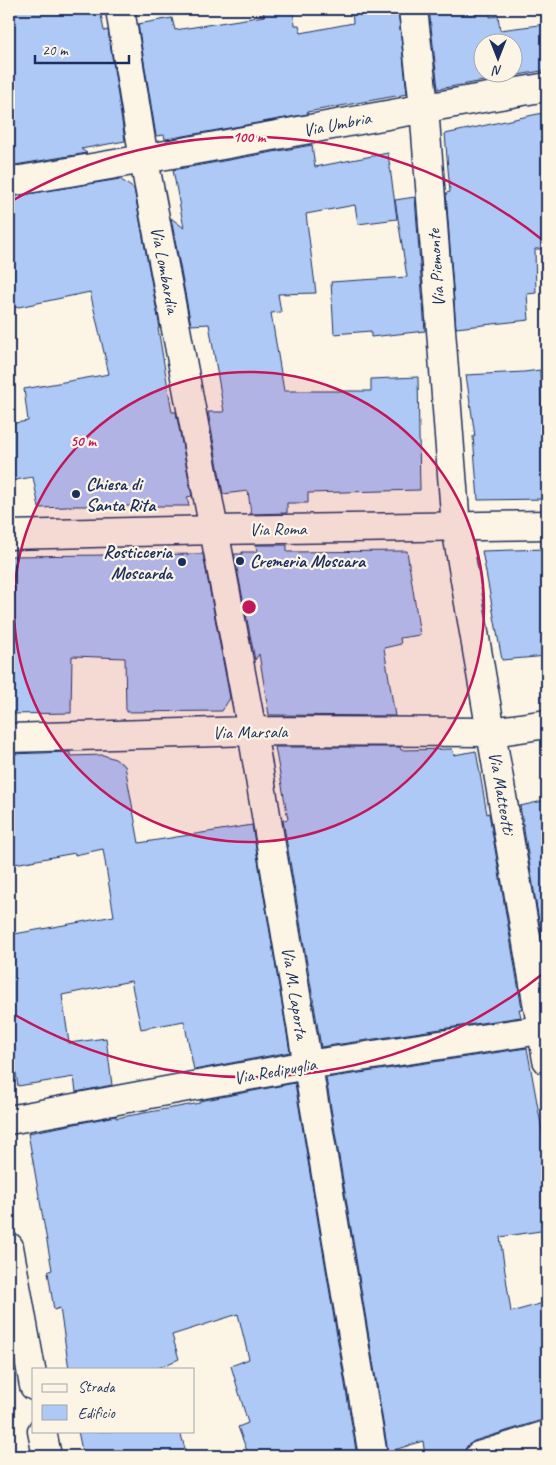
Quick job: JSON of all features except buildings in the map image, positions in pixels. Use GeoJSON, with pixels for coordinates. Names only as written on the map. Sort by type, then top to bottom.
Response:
{"type":"FeatureCollection","features":[{"type":"Feature","properties":{"kind":"street","name":"Via Lombardia"},"geometry":{"type":"LineString","coordinates":[[120,9],[144,160],[215,530]]}},
{"type":"Feature","properties":{"kind":"street","name":"Via Piemonte"},"geometry":{"type":"LineString","coordinates":[[413,9],[424,107],[456,527]]}},
{"type":"Feature","properties":{"kind":"street","name":"Via Umbria"},"geometry":{"type":"LineString","coordinates":[[9,182],[144,160],[424,107],[547,87]]}},
{"type":"Feature","properties":{"kind":"street","name":"Via Roma"},"geometry":{"type":"LineString","coordinates":[[9,535],[547,525]]}},
{"type":"Feature","properties":{"kind":"street","name":"Via Matteotti"},"geometry":{"type":"LineString","coordinates":[[456,527],[544,1029],[547,1060]]}},
{"type":"Feature","properties":{"kind":"street","name":"Via M. Laporta"},"geometry":{"type":"LineString","coordinates":[[215,530],[252,731],[373,1456]]}},
{"type":"Feature","properties":{"kind":"street","name":"Via Marsala"},"geometry":{"type":"LineString","coordinates":[[9,738],[252,731],[492,732],[547,724]]}},
{"type":"Feature","properties":{"kind":"street","name":"Via Redipuglia"},"geometry":{"type":"LineString","coordinates":[[9,1120],[307,1065],[544,1029]]}},
{"type":"Feature","properties":{"kind":"street"},"geometry":{"type":"LineString","coordinates":[[9,1247],[24,1376]]}},
{"type":"Feature","properties":{"kind":"street"},"geometry":{"type":"LineString","coordinates":[[42,1432],[47,1456]]}},
{"type":"Feature","properties":{"kind":"street"},"geometry":{"type":"LineString","coordinates":[[479,1456],[547,1435]]}},
{"type":"Feature","properties":{"kind":"place","name":"Chiesa di Santa Rita"},"geometry":{"type":"Point","coordinates":[76,494]}},
{"type":"Feature","properties":{"kind":"place","name":"Cremeria Moscara"},"geometry":{"type":"Point","coordinates":[240,561]}},
{"type":"Feature","properties":{"kind":"place","name":"Rosticceria Moscarda"},"geometry":{"type":"Point","coordinates":[182,562]}}]}
